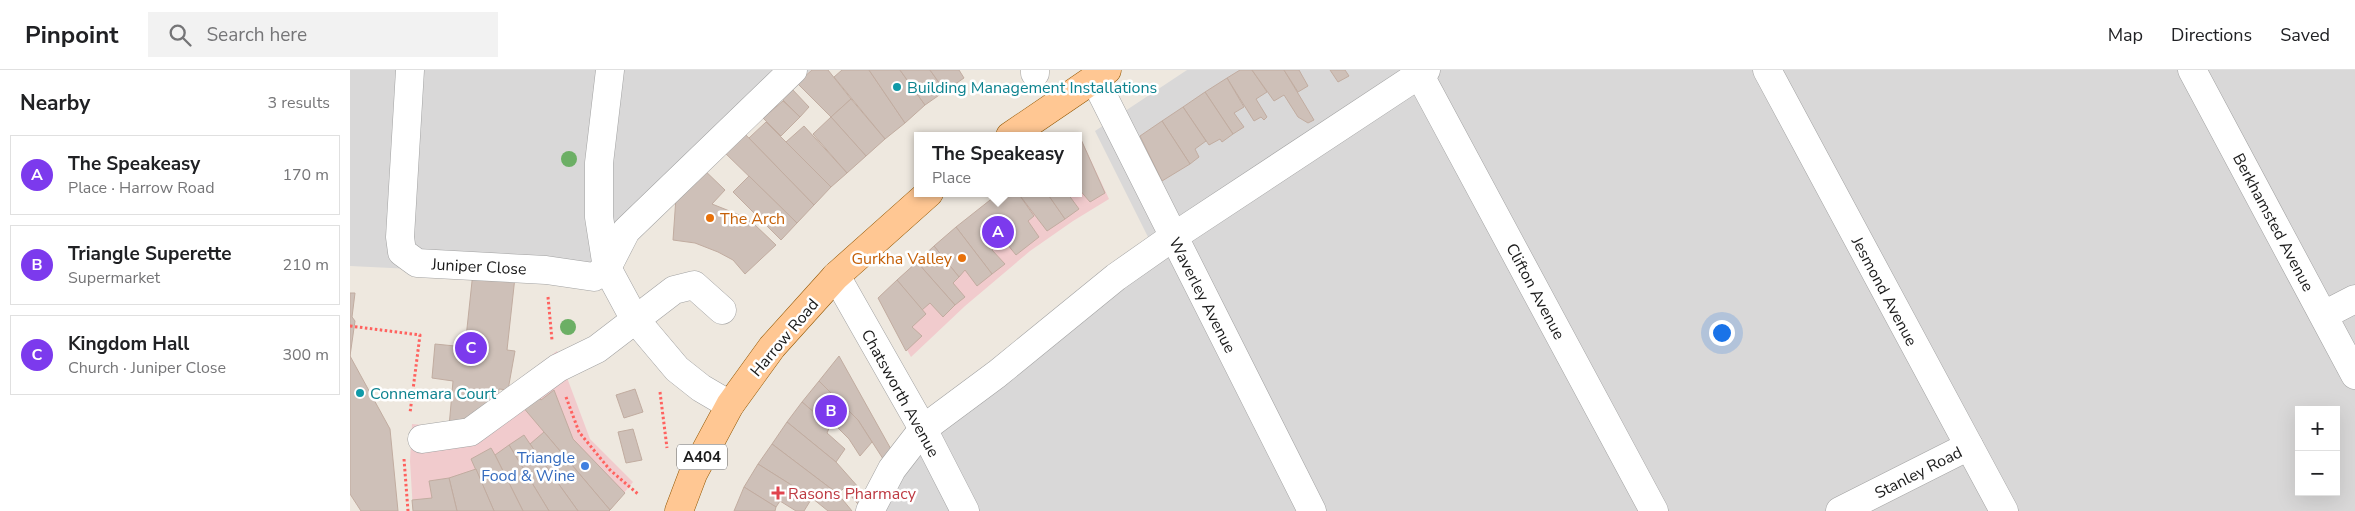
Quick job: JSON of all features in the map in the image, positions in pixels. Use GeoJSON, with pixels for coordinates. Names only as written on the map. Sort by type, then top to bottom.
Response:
{"type":"FeatureCollection","features":[{"type":"Feature","properties":{"kind":"main road"},"geometry":{"type":"LineString","coordinates":[[1016,132],[1101,74]]}},
{"type":"Feature","properties":{"kind":"main road","name":"Harrow Road"},"geometry":{"type":"LineString","coordinates":[[679,511],[693,474],[730,405],[772,347],[836,276],[925,197]]}},
{"type":"Feature","properties":{"kind":"street","name":"Juniper Close"},"geometry":{"type":"LineString","coordinates":[[410,70],[400,237],[402,252],[417,262],[546,270],[594,278],[607,268]]}},
{"type":"Feature","properties":{"kind":"street"},"geometry":{"type":"LineString","coordinates":[[610,70],[599,172],[599,217],[607,268],[634,318],[677,369],[701,388],[730,405]]}},
{"type":"Feature","properties":{"kind":"street"},"geometry":{"type":"LineString","coordinates":[[607,268],[626,231],[794,70]]}},
{"type":"Feature","properties":{"kind":"street","name":"Jesmond Avenue"},"geometry":{"type":"LineString","coordinates":[[1767,70],[2004,511]]}},
{"type":"Feature","properties":{"kind":"street","name":"Berkhamsted Avenue"},"geometry":{"type":"LineString","coordinates":[[2192,70],[2355,375]]}},
{"type":"Feature","properties":{"kind":"street"},"geometry":{"type":"LineString","coordinates":[[870,511],[892,469],[922,429],[997,374],[1116,277],[1421,72]]}},
{"type":"Feature","properties":{"kind":"street","name":"Clifton Avenue"},"geometry":{"type":"LineString","coordinates":[[1421,72],[1654,511]]}},
{"type":"Feature","properties":{"kind":"street","name":"Waverley Avenue"},"geometry":{"type":"LineString","coordinates":[[1101,74],[1173,237],[1312,511]]}},
{"type":"Feature","properties":{"kind":"street","name":"Chatsworth Avenue"},"geometry":{"type":"LineString","coordinates":[[836,276],[922,429],[965,511]]}},
{"type":"Feature","properties":{"kind":"street"},"geometry":{"type":"LineString","coordinates":[[412,438],[470,432],[558,368],[596,348],[674,290],[694,285],[722,310]]}},
{"type":"Feature","properties":{"kind":"street"},"geometry":{"type":"LineString","coordinates":[[2324,316],[2355,299]]}},
{"type":"Feature","properties":{"kind":"street","name":"Stanley Road"},"geometry":{"type":"LineString","coordinates":[[1840,511],[1969,446]]}},
{"type":"Feature","properties":{"kind":"path"},"geometry":{"type":"LineString","coordinates":[[350,326],[420,335],[408,511]]}},
{"type":"Feature","properties":{"kind":"path"},"geometry":{"type":"LineString","coordinates":[[660,390],[667,448]]}},
{"type":"Feature","properties":{"kind":"shaded area"},"geometry":{"type":"Polygon","coordinates":[[[350,70],[811,70],[587,266],[534,275],[350,266],[350,70]]]}},
{"type":"Feature","properties":{"kind":"shaded area"},"geometry":{"type":"Polygon","coordinates":[[[1187,70],[2355,70],[2355,511],[880,511],[907,439],[1150,241],[1095,131],[1187,70]]]}},
{"type":"Feature","properties":{"kind":"shaded area"},"geometry":{"type":"Polygon","coordinates":[[[1082,141],[1109,199],[1030,251],[965,306],[911,357],[878,298],[934,246],[994,197],[1082,197],[1082,141]]]}},
{"type":"Feature","properties":{"kind":"shaded area"},"geometry":{"type":"Polygon","coordinates":[[[557,351],[590,439],[633,482],[609,511],[413,511],[410,461],[412,424],[454,428],[557,351]]]}},
{"type":"Feature","properties":{"kind":"building"},"geometry":{"type":"Polygon","coordinates":[[[812,70],[828,70],[851,99],[831,117],[797,83],[812,70]]]}},
{"type":"Feature","properties":{"kind":"building"},"geometry":{"type":"Polygon","coordinates":[[[842,70],[869,70],[905,123],[885,139],[834,77],[842,70]]]}},
{"type":"Feature","properties":{"kind":"building","name":"Building Management Installations"},"geometry":{"type":"Polygon","coordinates":[[[869,70],[900,70],[925,105],[905,123],[869,70]]]}},
{"type":"Feature","properties":{"kind":"building"},"geometry":{"type":"Polygon","coordinates":[[[900,70],[930,70],[945,91],[925,105],[900,70]]]}},
{"type":"Feature","properties":{"kind":"building"},"geometry":{"type":"Polygon","coordinates":[[[930,70],[959,70],[964,78],[945,91],[930,70]]]}},
{"type":"Feature","properties":{"kind":"building"},"geometry":{"type":"Polygon","coordinates":[[[1240,70],[1252,70],[1267,92],[1256,99],[1267,117],[1264,120],[1261,117],[1254,121],[1227,78],[1240,70]]]}},
{"type":"Feature","properties":{"kind":"building"},"geometry":{"type":"Polygon","coordinates":[[[1252,70],[1284,70],[1314,120],[1308,123],[1298,117],[1284,95],[1274,101],[1252,70]]]}},
{"type":"Feature","properties":{"kind":"building"},"geometry":{"type":"Polygon","coordinates":[[[1284,70],[1299,70],[1308,86],[1298,92],[1284,70]]]}},
{"type":"Feature","properties":{"kind":"building"},"geometry":{"type":"Polygon","coordinates":[[[1330,70],[1345,70],[1349,76],[1338,82],[1330,70]]]}},
{"type":"Feature","properties":{"kind":"building"},"geometry":{"type":"Polygon","coordinates":[[[1227,78],[1244,107],[1234,113],[1244,127],[1233,134],[1205,92],[1227,78]]]}},
{"type":"Feature","properties":{"kind":"building"},"geometry":{"type":"Polygon","coordinates":[[[791,88],[809,107],[800,117],[781,98],[791,88]]]}},
{"type":"Feature","properties":{"kind":"building"},"geometry":{"type":"Polygon","coordinates":[[[1205,92],[1233,134],[1222,142],[1220,139],[1209,145],[1183,107],[1205,92]]]}},
{"type":"Feature","properties":{"kind":"building"},"geometry":{"type":"Polygon","coordinates":[[[851,99],[885,139],[866,156],[831,117],[851,99]]]}},
{"type":"Feature","properties":{"kind":"building"},"geometry":{"type":"Polygon","coordinates":[[[783,101],[800,117],[781,136],[763,118],[783,101]]]}},
{"type":"Feature","properties":{"kind":"building"},"geometry":{"type":"Polygon","coordinates":[[[1183,107],[1206,141],[1195,149],[1199,157],[1190,164],[1162,121],[1183,107]]]}},
{"type":"Feature","properties":{"kind":"building"},"geometry":{"type":"Polygon","coordinates":[[[831,117],[866,156],[847,173],[813,134],[831,117]]]}},
{"type":"Feature","properties":{"kind":"building"},"geometry":{"type":"Polygon","coordinates":[[[1162,121],[1190,164],[1162,181],[1140,136],[1162,121]]]}},
{"type":"Feature","properties":{"kind":"building"},"geometry":{"type":"Polygon","coordinates":[[[766,122],[831,187],[814,205],[749,138],[766,122]]]}},
{"type":"Feature","properties":{"kind":"building"},"geometry":{"type":"Polygon","coordinates":[[[804,126],[847,173],[831,187],[786,142],[804,126]]]}},
{"type":"Feature","properties":{"kind":"building"},"geometry":{"type":"Polygon","coordinates":[[[742,131],[814,205],[797,223],[723,151],[742,131]]]}},
{"type":"Feature","properties":{"kind":"building"},"geometry":{"type":"Polygon","coordinates":[[[1082,142],[1105,193],[1090,202],[1082,193],[1082,142]]]}},
{"type":"Feature","properties":{"kind":"building","name":"The Arch"},"geometry":{"type":"Polygon","coordinates":[[[698,164],[725,190],[712,204],[753,223],[776,245],[745,274],[733,260],[718,252],[695,243],[673,240],[677,183],[698,164]]]}},
{"type":"Feature","properties":{"kind":"building"},"geometry":{"type":"Polygon","coordinates":[[[749,176],[797,223],[781,240],[733,192],[749,176]]]}},
{"type":"Feature","properties":{"kind":"building"},"geometry":{"type":"Polygon","coordinates":[[[994,197],[1021,197],[1034,216],[1028,221],[1039,237],[1016,255],[1003,239],[992,250],[1005,264],[992,274],[956,227],[994,197]]]}},
{"type":"Feature","properties":{"kind":"building"},"geometry":{"type":"Polygon","coordinates":[[[1021,197],[1050,197],[1065,219],[1047,231],[1021,197]]]}},
{"type":"Feature","properties":{"kind":"building"},"geometry":{"type":"Polygon","coordinates":[[[1050,197],[1070,197],[1079,209],[1065,219],[1050,197]]]}},
{"type":"Feature","properties":{"kind":"building","name":"Gurkha Valley"},"geometry":{"type":"Polygon","coordinates":[[[956,227],[992,274],[977,286],[965,270],[959,277],[934,246],[956,227]]]}},
{"type":"Feature","properties":{"kind":"building"},"geometry":{"type":"Polygon","coordinates":[[[934,246],[959,277],[953,283],[965,297],[955,305],[917,262],[934,246]]]}},
{"type":"Feature","properties":{"kind":"building"},"geometry":{"type":"Polygon","coordinates":[[[917,262],[955,305],[943,317],[930,303],[922,310],[897,280],[917,262]]]}},
{"type":"Feature","properties":{"kind":"building"},"geometry":{"type":"Polygon","coordinates":[[[473,272],[515,277],[507,350],[515,351],[508,390],[499,389],[498,395],[454,428],[449,427],[453,381],[432,378],[435,344],[465,347],[473,272]]]}},
{"type":"Feature","properties":{"kind":"building"},"geometry":{"type":"Polygon","coordinates":[[[897,280],[926,314],[912,327],[922,336],[906,351],[878,298],[897,280]]]}},
{"type":"Feature","properties":{"kind":"building"},"geometry":{"type":"Polygon","coordinates":[[[350,293],[355,293],[352,317],[355,321],[350,356],[350,293]]]}},
{"type":"Feature","properties":{"kind":"building","name":"Connemara Court"},"geometry":{"type":"Polygon","coordinates":[[[350,356],[390,429],[398,511],[361,511],[350,494],[350,356]]]}},
{"type":"Feature","properties":{"kind":"building"},"geometry":{"type":"Polygon","coordinates":[[[839,356],[892,451],[887,465],[858,420],[819,381],[839,356]]]}},
{"type":"Feature","properties":{"kind":"building"},"geometry":{"type":"Polygon","coordinates":[[[819,381],[858,420],[872,442],[860,456],[849,439],[833,423],[830,426],[802,402],[819,381]]]}},
{"type":"Feature","properties":{"kind":"building"},"geometry":{"type":"Polygon","coordinates":[[[635,389],[643,412],[624,418],[616,395],[635,389]]]}},
{"type":"Feature","properties":{"kind":"building","name":"Triangle Food & Wine"},"geometry":{"type":"Polygon","coordinates":[[[554,390],[573,439],[625,493],[610,510],[522,406],[536,394],[541,400],[554,390]]]}},
{"type":"Feature","properties":{"kind":"building"},"geometry":{"type":"Polygon","coordinates":[[[802,402],[830,426],[827,433],[845,449],[836,462],[787,422],[802,402]]]}},
{"type":"Feature","properties":{"kind":"building"},"geometry":{"type":"Polygon","coordinates":[[[787,422],[836,462],[867,497],[858,504],[844,488],[838,494],[772,444],[787,422]]]}},
{"type":"Feature","properties":{"kind":"building"},"geometry":{"type":"Polygon","coordinates":[[[633,429],[642,460],[626,463],[618,432],[633,429]]]}},
{"type":"Feature","properties":{"kind":"building"},"geometry":{"type":"Polygon","coordinates":[[[544,432],[609,511],[578,511],[530,444],[544,432]]]}},
{"type":"Feature","properties":{"kind":"building"},"geometry":{"type":"Polygon","coordinates":[[[524,435],[578,511],[549,511],[509,445],[524,435]]]}},
{"type":"Feature","properties":{"kind":"building"},"geometry":{"type":"Polygon","coordinates":[[[772,444],[838,494],[852,511],[828,511],[812,498],[758,464],[772,444]]]}},
{"type":"Feature","properties":{"kind":"building"},"geometry":{"type":"Polygon","coordinates":[[[509,445],[549,511],[523,511],[495,455],[509,445]]]}},
{"type":"Feature","properties":{"kind":"building"},"geometry":{"type":"Polygon","coordinates":[[[491,448],[523,511],[494,511],[471,459],[491,448]]]}},
{"type":"Feature","properties":{"kind":"building","name":"Rasons Pharmacy"},"geometry":{"type":"Polygon","coordinates":[[[758,464],[812,498],[804,511],[796,511],[780,501],[776,507],[744,487],[758,464]]]}},
{"type":"Feature","properties":{"kind":"building"},"geometry":{"type":"Polygon","coordinates":[[[476,469],[494,511],[457,511],[449,478],[476,469]]]}},
{"type":"Feature","properties":{"kind":"building"},"geometry":{"type":"Polygon","coordinates":[[[449,478],[457,511],[413,511],[412,500],[432,498],[429,481],[449,478]]]}},
{"type":"Feature","properties":{"kind":"building"},"geometry":{"type":"Polygon","coordinates":[[[744,487],[776,507],[775,511],[734,511],[744,487]]]}},
{"type":"Feature","properties":{"kind":"place","name":"Building Management Installations"},"geometry":{"type":"Point","coordinates":[897,87]}},
{"type":"Feature","properties":{"kind":"place","name":"The Arch"},"geometry":{"type":"Point","coordinates":[710,218]}},
{"type":"Feature","properties":{"kind":"place","name":"The Speakeasy"},"geometry":{"type":"Point","coordinates":[998,232]}},
{"type":"Feature","properties":{"kind":"place","name":"Gurkha Valley"},"geometry":{"type":"Point","coordinates":[962,258]}},
{"type":"Feature","properties":{"kind":"place","name":"Kingdom Hall"},"geometry":{"type":"Point","coordinates":[471,348]}},
{"type":"Feature","properties":{"kind":"place","name":"Connemara Court"},"geometry":{"type":"Point","coordinates":[360,393]}},
{"type":"Feature","properties":{"kind":"place","name":"Triangle Superette"},"geometry":{"type":"Point","coordinates":[831,411]}},
{"type":"Feature","properties":{"kind":"place","name":"Triangle Food & Wine"},"geometry":{"type":"Point","coordinates":[585,466]}},
{"type":"Feature","properties":{"kind":"place","name":"Rasons Pharmacy"},"geometry":{"type":"Point","coordinates":[778,493]}}]}
